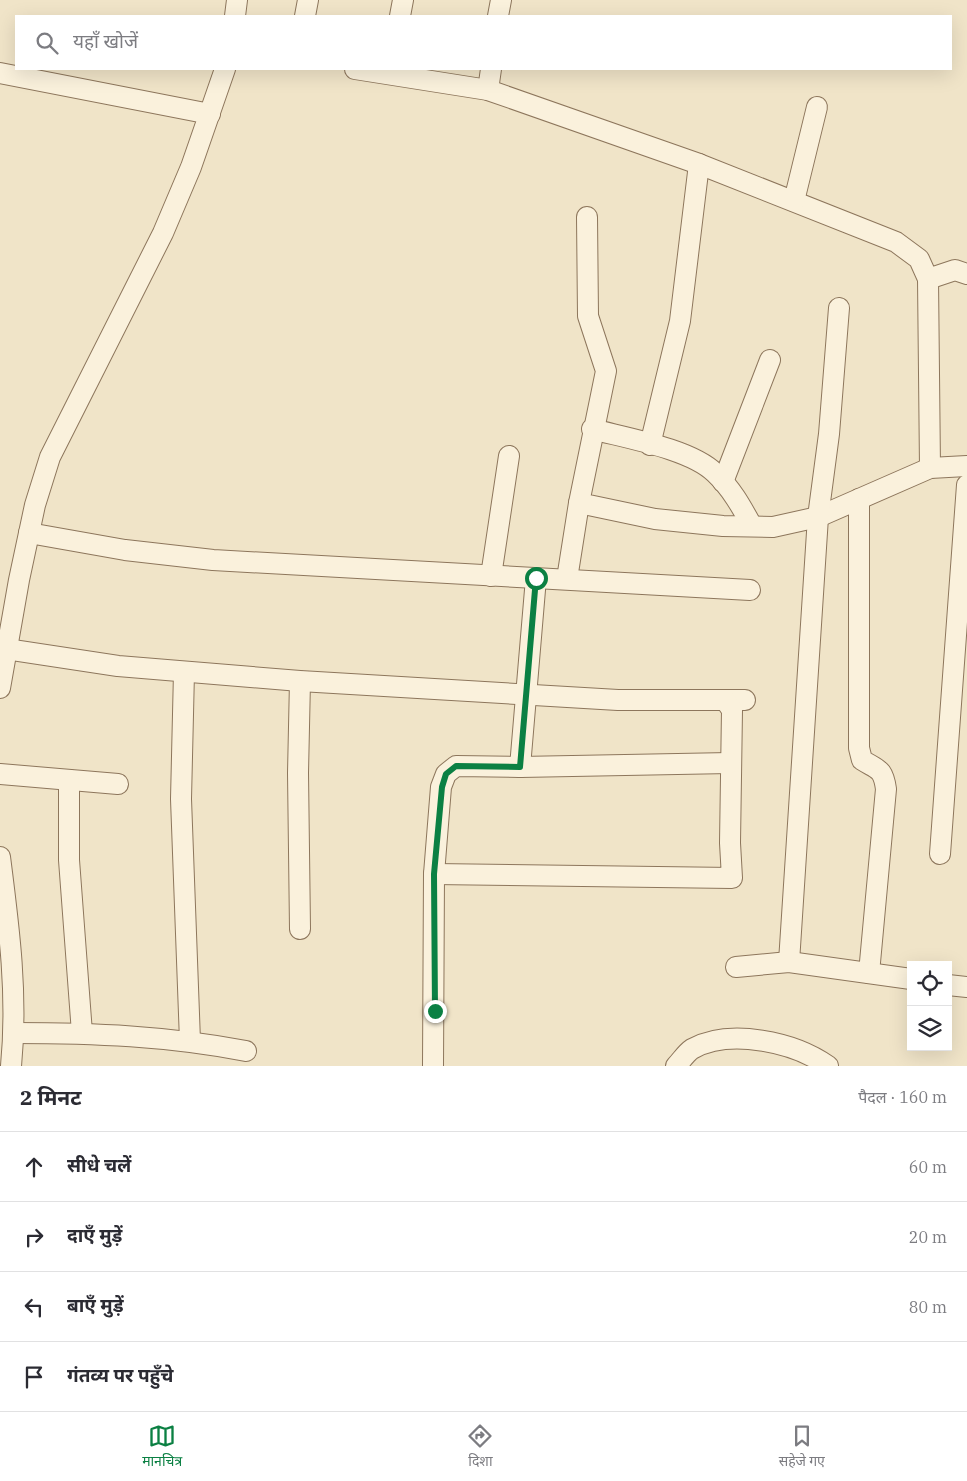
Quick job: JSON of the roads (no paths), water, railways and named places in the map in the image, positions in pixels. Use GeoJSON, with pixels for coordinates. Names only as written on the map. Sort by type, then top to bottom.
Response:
{"type":"FeatureCollection","features":[{"type":"Feature","properties":{"kind":"street"},"geometry":{"type":"LineString","coordinates":[[235,15],[237,0]]}},
{"type":"Feature","properties":{"kind":"street"},"geometry":{"type":"LineString","coordinates":[[305,15],[308,0]]}},
{"type":"Feature","properties":{"kind":"street"},"geometry":{"type":"LineString","coordinates":[[400,15],[403,0]]}},
{"type":"Feature","properties":{"kind":"street"},"geometry":{"type":"LineString","coordinates":[[498,15],[501,0]]}},
{"type":"Feature","properties":{"kind":"street"},"geometry":{"type":"LineString","coordinates":[[1,677],[6,649],[9,578],[29,533],[50,457],[163,233],[210,114],[225,70]]}},
{"type":"Feature","properties":{"kind":"street"},"geometry":{"type":"LineString","coordinates":[[368,70],[393,72],[488,90],[699,164],[896,242],[919,259],[928,279],[930,468]]}},
{"type":"Feature","properties":{"kind":"street"},"geometry":{"type":"LineString","coordinates":[[488,90],[491,70]]}},
{"type":"Feature","properties":{"kind":"street"},"geometry":{"type":"LineString","coordinates":[[0,73],[210,114]]}},
{"type":"Feature","properties":{"kind":"street"},"geometry":{"type":"LineString","coordinates":[[794,201],[817,107]]}},
{"type":"Feature","properties":{"kind":"street"},"geometry":{"type":"LineString","coordinates":[[650,445],[680,321],[699,164]]}},
{"type":"Feature","properties":{"kind":"street"},"geometry":{"type":"LineString","coordinates":[[567,580],[578,504],[592,429],[606,371],[588,316],[588,217]]}},
{"type":"Feature","properties":{"kind":"street"},"geometry":{"type":"LineString","coordinates":[[928,279],[955,270],[967,274]]}},
{"type":"Feature","properties":{"kind":"street"},"geometry":{"type":"LineString","coordinates":[[789,962],[818,517],[829,434],[839,308]]}},
{"type":"Feature","properties":{"kind":"street"},"geometry":{"type":"LineString","coordinates":[[723,482],[770,360]]}},
{"type":"Feature","properties":{"kind":"street"},"geometry":{"type":"LineString","coordinates":[[592,429],[688,455],[714,471],[736,496],[752,526]]}},
{"type":"Feature","properties":{"kind":"street"},"geometry":{"type":"LineString","coordinates":[[491,576],[509,456]]}},
{"type":"Feature","properties":{"kind":"street"},"geometry":{"type":"LineString","coordinates":[[578,504],[655,518],[772,527],[818,517],[930,468],[967,466]]}},
{"type":"Feature","properties":{"kind":"street"},"geometry":{"type":"LineString","coordinates":[[940,854],[967,485]]}},
{"type":"Feature","properties":{"kind":"street"},"geometry":{"type":"LineString","coordinates":[[859,499],[859,748],[862,760],[879,769],[884,776],[886,789],[869,973]]}},
{"type":"Feature","properties":{"kind":"street"},"geometry":{"type":"LineString","coordinates":[[29,533],[125,550],[213,560],[750,590]]}},
{"type":"Feature","properties":{"kind":"street"},"geometry":{"type":"LineString","coordinates":[[520,767],[536,578]]}},
{"type":"Feature","properties":{"kind":"street"},"geometry":{"type":"LineString","coordinates":[[6,649],[118,666],[300,682],[618,700],[745,700]]}},
{"type":"Feature","properties":{"kind":"street"},"geometry":{"type":"LineString","coordinates":[[184,672],[181,798],[190,1040]]}},
{"type":"Feature","properties":{"kind":"street"},"geometry":{"type":"LineString","coordinates":[[300,682],[298,773],[300,929]]}},
{"type":"Feature","properties":{"kind":"street"},"geometry":{"type":"LineString","coordinates":[[434,874],[732,878],[730,763],[732,710],[725,700]]}},
{"type":"Feature","properties":{"kind":"street"},"geometry":{"type":"LineString","coordinates":[[433,1066],[434,874],[442,787],[446,774],[456,766],[520,767],[730,763]]}},
{"type":"Feature","properties":{"kind":"street"},"geometry":{"type":"LineString","coordinates":[[0,774],[118,784]]}},
{"type":"Feature","properties":{"kind":"street"},"geometry":{"type":"LineString","coordinates":[[69,780],[69,860],[82,1033]]}},
{"type":"Feature","properties":{"kind":"street"},"geometry":{"type":"LineString","coordinates":[[0,857],[3,904],[14,982],[7,1004],[14,1033],[11,1066]]}},
{"type":"Feature","properties":{"kind":"street"},"geometry":{"type":"LineString","coordinates":[[736,967],[789,962],[907,978]]}},
{"type":"Feature","properties":{"kind":"street"},"geometry":{"type":"LineString","coordinates":[[952,985],[967,987]]}},
{"type":"Feature","properties":{"kind":"street"},"geometry":{"type":"LineString","coordinates":[[14,1033],[82,1033],[190,1040],[246,1051]]}},
{"type":"Feature","properties":{"kind":"street"},"geometry":{"type":"LineString","coordinates":[[676,1066],[690,1050],[712,1040],[734,1038],[796,1048],[828,1066]]}}]}
